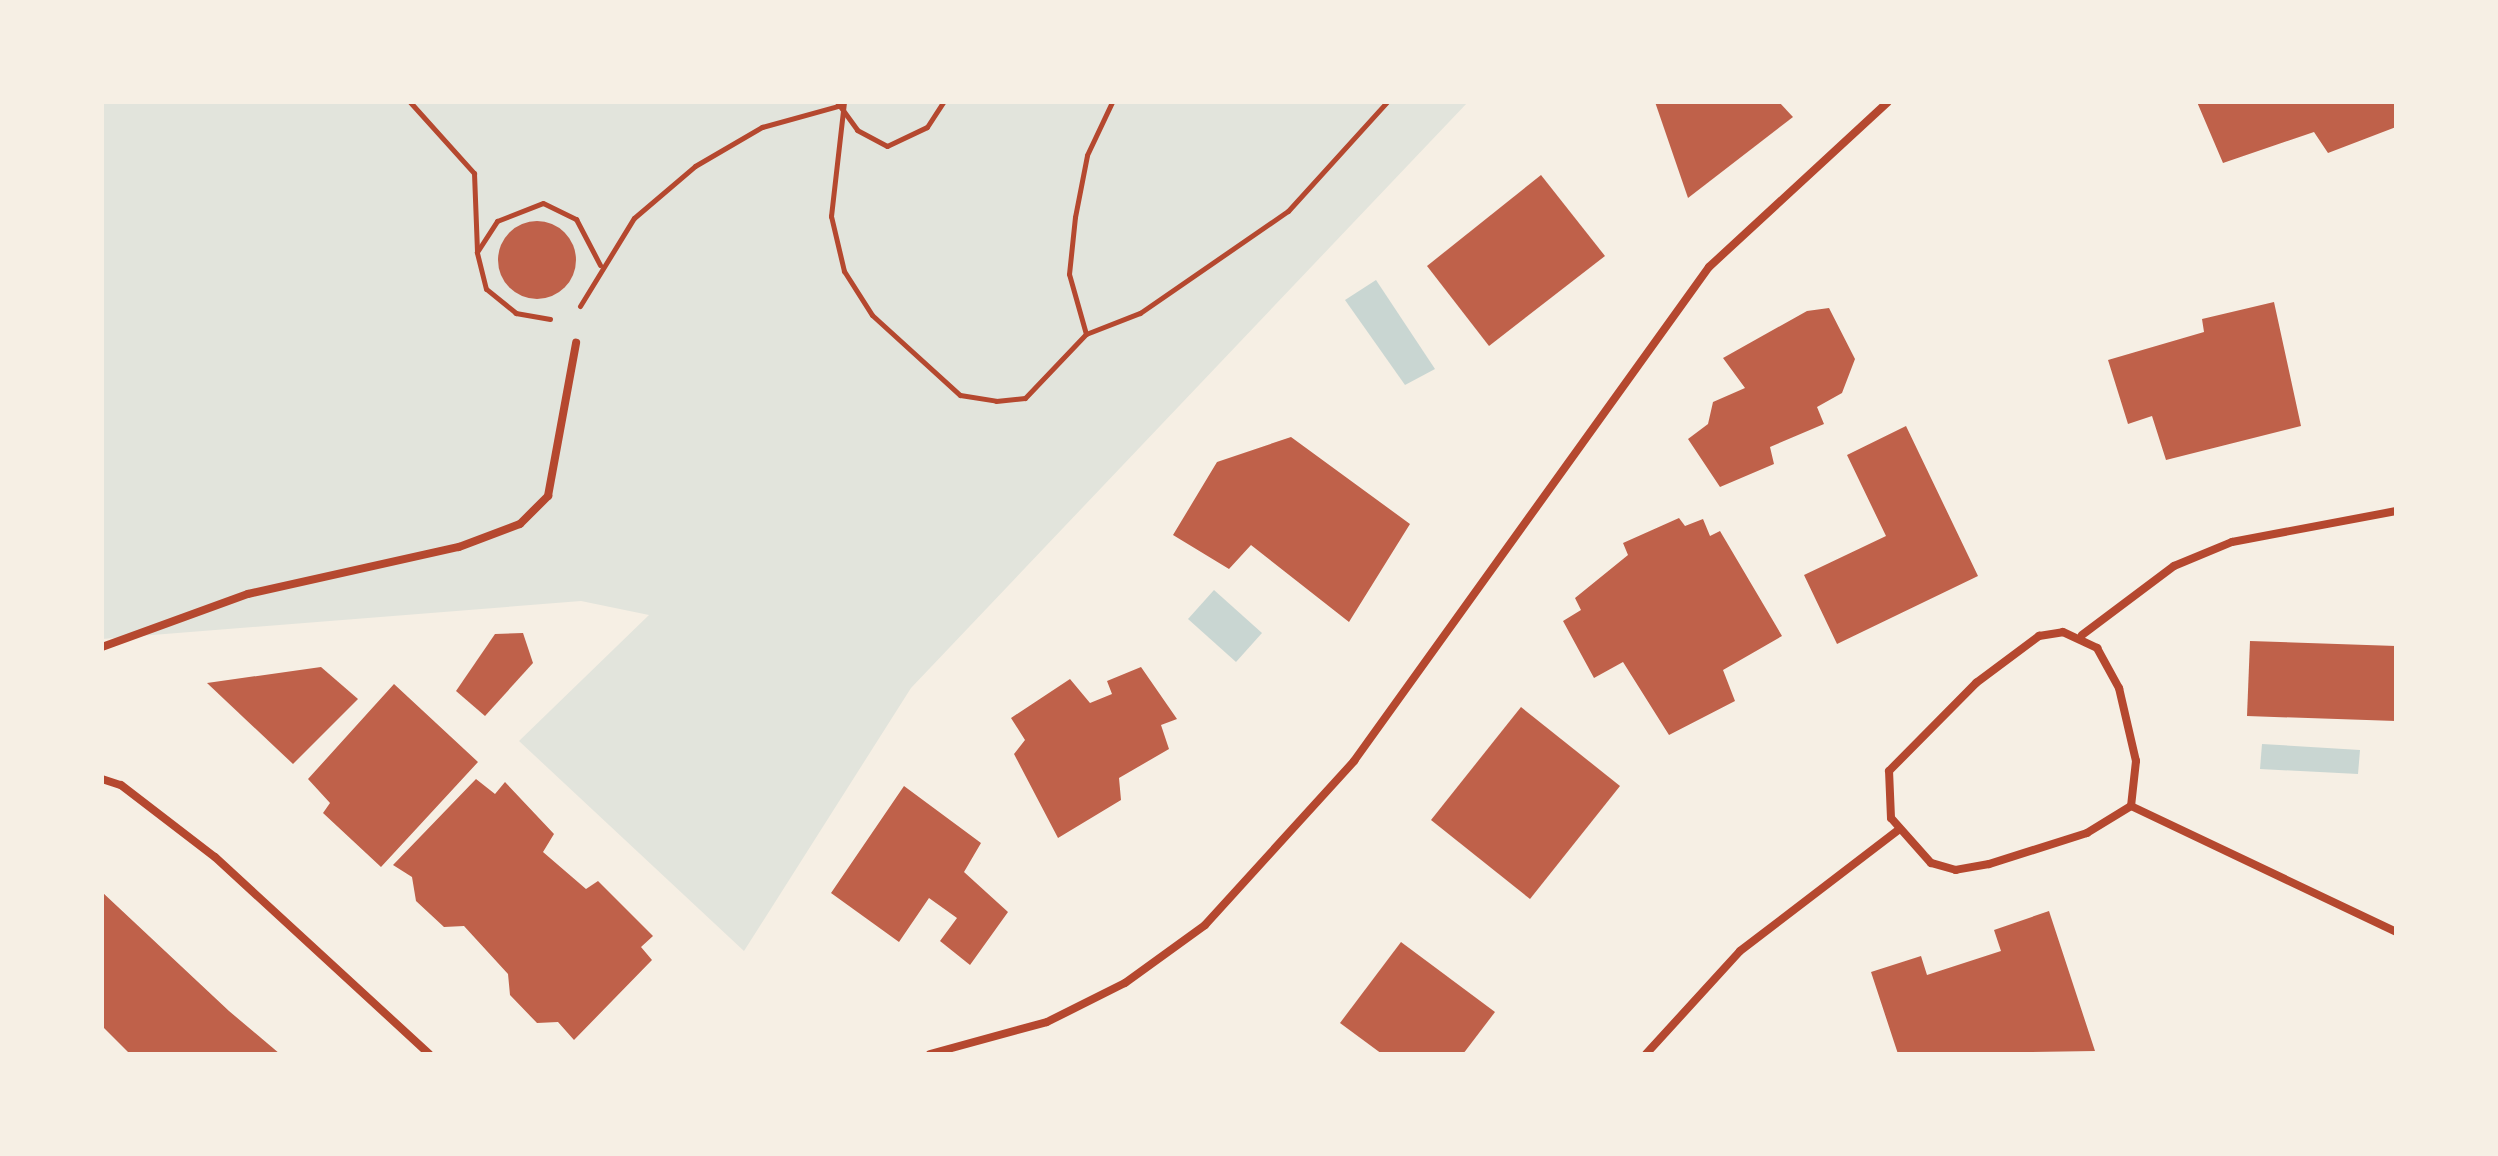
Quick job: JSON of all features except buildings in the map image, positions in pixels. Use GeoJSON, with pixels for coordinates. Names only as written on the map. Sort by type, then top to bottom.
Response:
{"type":"FeatureCollection","features":[{"type":"Feature","properties":{"kind":"street"},"geometry":{"type":"LineString","coordinates":[[930,1054],[1047,1022],[1125,983],[1205,925],[1354,761],[1709,267],[1888,102]]}},
{"type":"Feature","properties":{"kind":"street"},"geometry":{"type":"LineString","coordinates":[[102,647],[248,594],[459,547],[520,524],[548,496],[576,343]]}},
{"type":"Feature","properties":{"kind":"street"},"geometry":{"type":"LineString","coordinates":[[2131,806],[2087,833],[1956,870],[1931,863],[1897,831],[1886,796],[1889,771],[1910,744],[2039,636],[2082,635],[2174,566],[2232,542],[2396,511]]}},
{"type":"Feature","properties":{"kind":"street"},"geometry":{"type":"LineString","coordinates":[[2082,635],[2119,688],[2136,761],[2131,806]]}},
{"type":"Feature","properties":{"kind":"street"},"geometry":{"type":"LineString","coordinates":[[102,779],[121,785],[215,857],[429,1054]]}},
{"type":"Feature","properties":{"kind":"street"},"geometry":{"type":"LineString","coordinates":[[2131,806],[2396,932]]}},
{"type":"Feature","properties":{"kind":"street"},"geometry":{"type":"LineString","coordinates":[[1646,1054],[1740,951],[1897,831]]}},
{"type":"Feature","properties":{"kind":"path"},"geometry":{"type":"LineString","coordinates":[[410,102],[474,173],[477,252],[486,289],[516,313],[552,320],[580,306]]}},
{"type":"Feature","properties":{"kind":"path"},"geometry":{"type":"LineString","coordinates":[[841,103],[857,130],[887,146],[927,127],[943,102]]}},
{"type":"Feature","properties":{"kind":"path"},"geometry":{"type":"LineString","coordinates":[[1086,334],[1069,274],[1075,217],[1087,155],[1112,102]]}},
{"type":"Feature","properties":{"kind":"path"},"geometry":{"type":"LineString","coordinates":[[841,103],[831,216],[844,271],[872,315],[960,395],[1025,398],[1086,334],[1140,313],[1288,211],[1387,102]]}},
{"type":"Feature","properties":{"kind":"path"},"geometry":{"type":"LineString","coordinates":[[576,343],[580,306],[600,265],[634,218],[695,166],[762,127],[841,103]]}},
{"type":"Feature","properties":{"kind":"path"},"geometry":{"type":"LineString","coordinates":[[477,252],[497,221],[543,203],[576,219],[600,265]]}},
{"type":"Feature","properties":{"kind":"shaded area"},"geometry":{"type":"Polygon","coordinates":[[[102,102],[1468,102],[911,688],[744,951],[519,741],[649,615],[581,601],[102,639],[102,102]]]}},
{"type":"Feature","properties":{"kind":"shaded area"},"geometry":{"type":"Polygon","coordinates":[[[1376,280],[1435,369],[1405,385],[1345,300],[1376,280]]]}},
{"type":"Feature","properties":{"kind":"shaded area"},"geometry":{"type":"Polygon","coordinates":[[[1214,590],[1262,633],[1236,662],[1188,619],[1214,590]]]}},
{"type":"Feature","properties":{"kind":"shaded area"},"geometry":{"type":"Polygon","coordinates":[[[2262,744],[2360,750],[2358,774],[2260,769],[2262,744]]]}}]}
